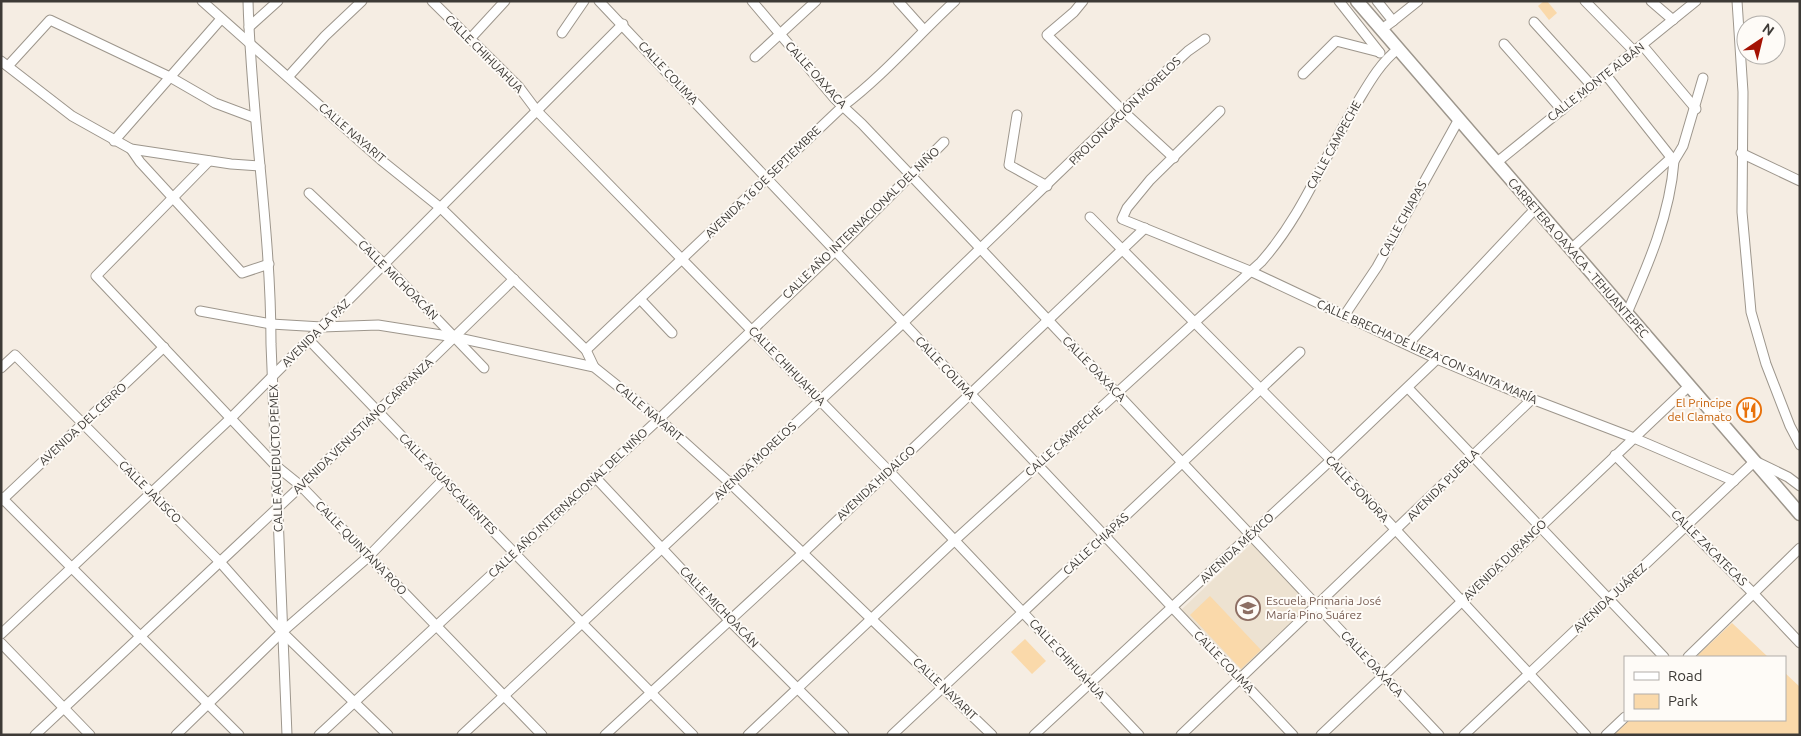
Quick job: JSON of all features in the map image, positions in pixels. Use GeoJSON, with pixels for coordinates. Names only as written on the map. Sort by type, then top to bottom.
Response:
{"type":"FeatureCollection","features":[{"type":"Feature","properties":{"kind":"main road","name":"CARRETERA OAXACA - TEHUANTEPEC"},"geometry":{"type":"LineString","coordinates":[[1358,1],[1534,209],[1571,249],[1800,514]]}},
{"type":"Feature","properties":{"kind":"street","name":"CALLE NAYARIT"},"geometry":{"type":"LineString","coordinates":[[202,1],[381,160],[442,209],[586,350]]}},
{"type":"Feature","properties":{"kind":"street","name":"CALLE ACUEDUCTO PEMEX"},"geometry":{"type":"LineString","coordinates":[[248,1],[249,44],[268,264],[287,735]]}},
{"type":"Feature","properties":{"kind":"street"},"geometry":{"type":"LineString","coordinates":[[249,27],[278,1]]}},
{"type":"Feature","properties":{"kind":"street"},"geometry":{"type":"LineString","coordinates":[[288,77],[325,36],[362,1]]}},
{"type":"Feature","properties":{"kind":"street","name":"CALLE CHIHUAHUA"},"geometry":{"type":"LineString","coordinates":[[432,1],[519,87],[537,111],[888,470],[1139,735]]}},
{"type":"Feature","properties":{"kind":"street"},"geometry":{"type":"LineString","coordinates":[[470,39],[505,1]]}},
{"type":"Feature","properties":{"kind":"street"},"geometry":{"type":"LineString","coordinates":[[562,34],[584,1]]}},
{"type":"Feature","properties":{"kind":"street","name":"CALLE COLIMA"},"geometry":{"type":"LineString","coordinates":[[599,1],[1293,735]]}},
{"type":"Feature","properties":{"kind":"street","name":"CALLE OAXACA"},"geometry":{"type":"LineString","coordinates":[[752,1],[843,106],[1184,462],[1250,535],[1439,735]]}},
{"type":"Feature","properties":{"kind":"street"},"geometry":{"type":"LineString","coordinates":[[755,57],[816,1]]}},
{"type":"Feature","properties":{"kind":"street"},"geometry":{"type":"LineString","coordinates":[[898,1],[924,30]]}},
{"type":"Feature","properties":{"kind":"street","name":"AVENIDA 16 DE SEPTIEMBRE"},"geometry":{"type":"LineString","coordinates":[[586,350],[843,106],[872,85],[924,30],[955,1]]}},
{"type":"Feature","properties":{"kind":"street"},"geometry":{"type":"LineString","coordinates":[[1082,1],[1074,12],[1048,35],[1123,112],[1174,158],[1220,111]]}},
{"type":"Feature","properties":{"kind":"street"},"geometry":{"type":"LineString","coordinates":[[1339,1],[1382,55]]}},
{"type":"Feature","properties":{"kind":"street"},"geometry":{"type":"LineString","coordinates":[[1377,1],[1393,21]]}},
{"type":"Feature","properties":{"kind":"street"},"geometry":{"type":"LineString","coordinates":[[1382,29],[1418,1]]}},
{"type":"Feature","properties":{"kind":"street"},"geometry":{"type":"LineString","coordinates":[[1585,1],[1635,52]]}},
{"type":"Feature","properties":{"kind":"street"},"geometry":{"type":"LineString","coordinates":[[1651,1],[1673,20]]}},
{"type":"Feature","properties":{"kind":"street","name":"CALLE MONTE ALBÁN"},"geometry":{"type":"LineString","coordinates":[[1496,163],[1643,46],[1696,1]]}},
{"type":"Feature","properties":{"kind":"street"},"geometry":{"type":"LineString","coordinates":[[1735,2],[1743,92],[1742,212],[1751,312],[1766,364],[1790,426],[1800,445]]}},
{"type":"Feature","properties":{"kind":"street"},"geometry":{"type":"LineString","coordinates":[[114,141],[221,19]]}},
{"type":"Feature","properties":{"kind":"street"},"geometry":{"type":"LineString","coordinates":[[256,118],[215,103],[170,77],[50,20],[4,64],[56,105],[114,141],[131,149],[209,162],[260,166]]}},
{"type":"Feature","properties":{"kind":"street"},"geometry":{"type":"LineString","coordinates":[[1534,22],[1592,86]]}},
{"type":"Feature","properties":{"kind":"street","name":"AVENIDA LA PAZ"},"geometry":{"type":"LineString","coordinates":[[1,634],[232,417],[442,209],[622,24]]}},
{"type":"Feature","properties":{"kind":"street","name":"PROLONGACIÓN MORELOS"},"geometry":{"type":"LineString","coordinates":[[1047,186],[1188,51],[1205,39]]}},
{"type":"Feature","properties":{"kind":"street"},"geometry":{"type":"LineString","coordinates":[[1304,74],[1336,40],[1382,55]]}},
{"type":"Feature","properties":{"kind":"street"},"geometry":{"type":"LineString","coordinates":[[1504,44],[1562,110]]}},
{"type":"Feature","properties":{"kind":"street"},"geometry":{"type":"LineString","coordinates":[[1643,46],[1696,109]]}},
{"type":"Feature","properties":{"kind":"street","name":"CALLE CAMPECHE"},"geometry":{"type":"LineString","coordinates":[[748,735],[955,540],[1250,271],[1278,243],[1295,220],[1382,55],[1398,48]]}},
{"type":"Feature","properties":{"kind":"street"},"geometry":{"type":"LineString","coordinates":[[1606,75],[1672,160],[1669,199],[1654,246],[1627,314]]}},
{"type":"Feature","properties":{"kind":"street"},"geometry":{"type":"LineString","coordinates":[[1571,249],[1672,160],[1683,146],[1696,109],[1703,78]]}},
{"type":"Feature","properties":{"kind":"street"},"geometry":{"type":"LineString","coordinates":[[1017,115],[1009,164],[1047,186]]}},
{"type":"Feature","properties":{"kind":"street","name":"CALLE CHIAPAS"},"geometry":{"type":"LineString","coordinates":[[1344,316],[1377,267],[1459,119]]}},
{"type":"Feature","properties":{"kind":"street","name":"CALLE AÑO INTERNACIONAL DEL NIÑO"},"geometry":{"type":"LineString","coordinates":[[319,735],[659,419],[835,251],[944,142]]}},
{"type":"Feature","properties":{"kind":"street"},"geometry":{"type":"LineString","coordinates":[[131,149],[140,162],[242,273],[268,264]]}},
{"type":"Feature","properties":{"kind":"street"},"geometry":{"type":"LineString","coordinates":[[1741,152],[1800,181]]}},
{"type":"Feature","properties":{"kind":"street","name":"CALLE BRECHA DE LIEZA CON SANTA MARÍA"},"geometry":{"type":"LineString","coordinates":[[1174,158],[1150,180],[1127,208],[1122,219],[1250,271],[1437,359],[1532,399],[1634,438],[1734,481]]}},
{"type":"Feature","properties":{"kind":"street"},"geometry":{"type":"LineString","coordinates":[[173,198],[209,162]]}},
{"type":"Feature","properties":{"kind":"street","name":"AVENIDA MORELOS"},"geometry":{"type":"LineString","coordinates":[[462,735],[1047,186]]}},
{"type":"Feature","properties":{"kind":"street","name":"CALLE MICHOACÁN"},"geometry":{"type":"LineString","coordinates":[[309,193],[385,265],[484,368]]}},
{"type":"Feature","properties":{"kind":"street","name":"CALLE QUINTANA ROO"},"geometry":{"type":"LineString","coordinates":[[173,198],[96,276],[232,417],[275,465],[301,486],[542,735]]}},
{"type":"Feature","properties":{"kind":"street"},"geometry":{"type":"LineString","coordinates":[[1408,344],[1534,209]]}},
{"type":"Feature","properties":{"kind":"street","name":"CALLE SONORA"},"geometry":{"type":"LineString","coordinates":[[1090,217],[1124,249],[1260,390],[1331,460],[1586,735]]}},
{"type":"Feature","properties":{"kind":"street","name":"AVENIDA HIDALGO"},"geometry":{"type":"LineString","coordinates":[[605,735],[804,552],[888,470],[970,395],[1145,228]]}},
{"type":"Feature","properties":{"kind":"street","name":"AVENIDA VENUSTIANO CARRANZA"},"geometry":{"type":"LineString","coordinates":[[36,735],[279,507],[514,280]]}},
{"type":"Feature","properties":{"kind":"street"},"geometry":{"type":"LineString","coordinates":[[640,299],[672,333]]}},
{"type":"Feature","properties":{"kind":"street","name":"CALLE NAYARIT"},"geometry":{"type":"LineString","coordinates":[[200,310],[271,324],[322,327],[378,325],[454,337],[594,367],[659,419],[731,484],[804,552],[992,735]]}},
{"type":"Feature","properties":{"kind":"street","name":"CALLE AGUASCALIENTES"},"geometry":{"type":"LineString","coordinates":[[310,340],[443,480],[693,735]]}},
{"type":"Feature","properties":{"kind":"street","name":"AVENIDA DEL CERRO"},"geometry":{"type":"LineString","coordinates":[[2,499],[164,347]]}},
{"type":"Feature","properties":{"kind":"street"},"geometry":{"type":"LineString","coordinates":[[586,350],[594,367]]}},
{"type":"Feature","properties":{"kind":"street","name":"CALLE CHIAPAS"},"geometry":{"type":"LineString","coordinates":[[892,735],[1300,352]]}},
{"type":"Feature","properties":{"kind":"street","name":"CALLE JALISCO"},"geometry":{"type":"LineString","coordinates":[[1,368],[15,355],[82,425],[220,562],[282,632],[388,735]]}},
{"type":"Feature","properties":{"kind":"street","name":"AVENIDA MÉXICO"},"geometry":{"type":"LineString","coordinates":[[1034,735],[1331,460],[1437,359]]}},
{"type":"Feature","properties":{"kind":"street","name":"AVENIDA DURANGO"},"geometry":{"type":"LineString","coordinates":[[1321,735],[1689,386]]}},
{"type":"Feature","properties":{"kind":"street"},"geometry":{"type":"LineString","coordinates":[[1408,388],[1539,528],[1663,656]]}},
{"type":"Feature","properties":{"kind":"street","name":"AVENIDA PUEBLA"},"geometry":{"type":"LineString","coordinates":[[1181,735],[1532,399]]}},
{"type":"Feature","properties":{"kind":"street","name":"CALLE ZACATECAS"},"geometry":{"type":"LineString","coordinates":[[1616,455],[1800,643]]}},
{"type":"Feature","properties":{"kind":"street"},"geometry":{"type":"LineString","coordinates":[[1755,461],[1800,485]]}},
{"type":"Feature","properties":{"kind":"street","name":"AVENIDA JUÁREZ"},"geometry":{"type":"LineString","coordinates":[[1464,735],[1755,461]]}},
{"type":"Feature","properties":{"kind":"street","name":"CALLE MICHOACÁN"},"geometry":{"type":"LineString","coordinates":[[595,478],[730,621],[844,735]]}},
{"type":"Feature","properties":{"kind":"street"},"geometry":{"type":"LineString","coordinates":[[176,735],[282,632],[368,557],[443,480]]}},
{"type":"Feature","properties":{"kind":"street"},"geometry":{"type":"LineString","coordinates":[[2,499],[239,735]]}},
{"type":"Feature","properties":{"kind":"street"},"geometry":{"type":"LineString","coordinates":[[1689,656],[1800,548]]}},
{"type":"Feature","properties":{"kind":"street"},"geometry":{"type":"LineString","coordinates":[[1,642],[90,735]]}},
{"type":"Feature","properties":{"kind":"street"},"geometry":{"type":"LineString","coordinates":[[1606,735],[1624,718]]}},
{"type":"Feature","properties":{"kind":"shaded area","name":"Escuela Primaria José María Pino Suárez"},"geometry":{"type":"Polygon","coordinates":[[[1252,543],[1315,606],[1243,672],[1181,610],[1252,543]]]}},
{"type":"Feature","properties":{"kind":"green space"},"geometry":{"type":"Polygon","coordinates":[[[1547,1],[1557,13],[1549,20],[1538,6],[1547,1]]]}},
{"type":"Feature","properties":{"kind":"green space"},"geometry":{"type":"Polygon","coordinates":[[[1210,596],[1261,650],[1241,669],[1190,615],[1210,596]]]}},
{"type":"Feature","properties":{"kind":"green space"},"geometry":{"type":"Polygon","coordinates":[[[1732,623],[1767,656],[1697,656],[1732,623]]]}},
{"type":"Feature","properties":{"kind":"green space"},"geometry":{"type":"Polygon","coordinates":[[[1025,639],[1046,661],[1032,674],[1011,652],[1025,639]]]}},
{"type":"Feature","properties":{"kind":"green space"},"geometry":{"type":"Polygon","coordinates":[[[1786,674],[1800,687],[1800,735],[1614,735],[1629,721],[1786,721],[1786,674]]]}},
{"type":"Feature","properties":{"kind":"place","name":"El Principe del Clamato"},"geometry":{"type":"Point","coordinates":[1749,410]}},
{"type":"Feature","properties":{"kind":"place","name":"Escuela Primaria José María Pino Suárez"},"geometry":{"type":"Point","coordinates":[1248,608]}}]}
